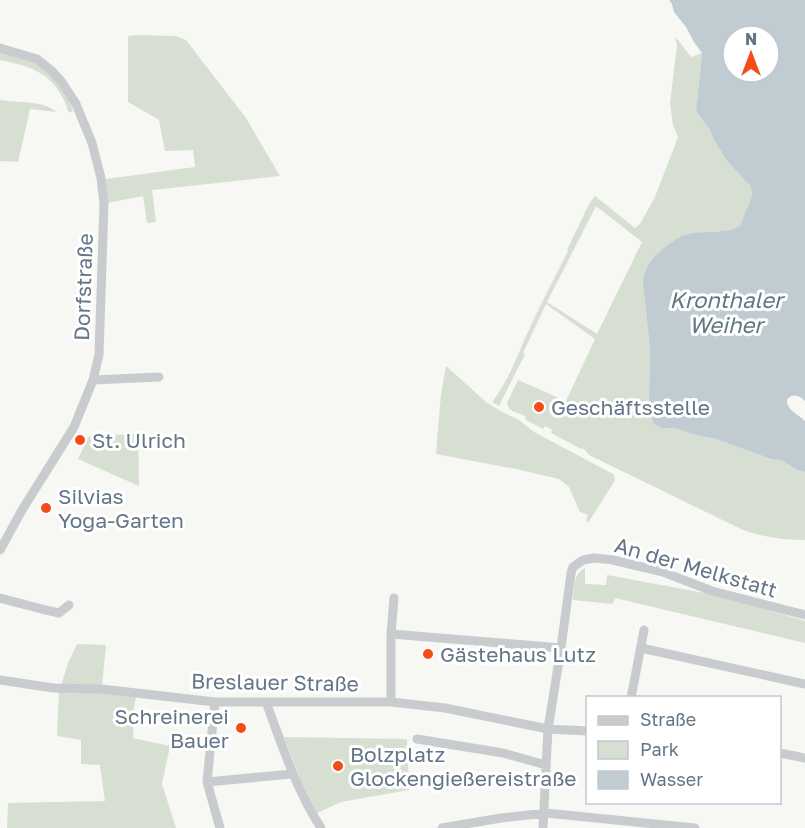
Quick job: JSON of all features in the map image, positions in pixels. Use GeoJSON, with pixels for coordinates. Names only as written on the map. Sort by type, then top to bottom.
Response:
{"type":"FeatureCollection","features":[{"type":"Feature","properties":{"kind":"street","name":"Dorfstraße"},"geometry":{"type":"LineString","coordinates":[[0,48],[37,59],[61,81],[76,105],[92,143],[101,178],[104,204],[99,355],[93,380],[74,427],[0,550]]}},
{"type":"Feature","properties":{"kind":"street"},"geometry":{"type":"LineString","coordinates":[[93,380],[159,377]]}},
{"type":"Feature","properties":{"kind":"street","name":"An der Melkstatt"},"geometry":{"type":"LineString","coordinates":[[561,648],[571,573],[578,562],[594,558],[630,563],[676,576],[712,591],[805,615]]}},
{"type":"Feature","properties":{"kind":"street"},"geometry":{"type":"LineString","coordinates":[[0,598],[59,613],[69,605]]}},
{"type":"Feature","properties":{"kind":"street"},"geometry":{"type":"LineString","coordinates":[[391,702],[391,633],[394,598]]}},
{"type":"Feature","properties":{"kind":"street"},"geometry":{"type":"LineString","coordinates":[[631,696],[644,630]]}},
{"type":"Feature","properties":{"kind":"street"},"geometry":{"type":"LineString","coordinates":[[391,633],[561,648],[548,729],[543,828]]}},
{"type":"Feature","properties":{"kind":"street"},"geometry":{"type":"LineString","coordinates":[[640,648],[805,684]]}},
{"type":"Feature","properties":{"kind":"street","name":"Breslauer Straße"},"geometry":{"type":"LineString","coordinates":[[0,680],[53,688],[101,689],[216,702],[391,702],[445,708],[548,729],[586,731]]}},
{"type":"Feature","properties":{"kind":"street"},"geometry":{"type":"LineString","coordinates":[[216,702],[207,782],[220,828]]}},
{"type":"Feature","properties":{"kind":"street"},"geometry":{"type":"LineString","coordinates":[[266,702],[292,774],[310,812],[321,828]]}},
{"type":"Feature","properties":{"kind":"street"},"geometry":{"type":"LineString","coordinates":[[417,739],[503,753],[546,765]]}},
{"type":"Feature","properties":{"kind":"street"},"geometry":{"type":"LineString","coordinates":[[781,753],[805,758]]}},
{"type":"Feature","properties":{"kind":"street"},"geometry":{"type":"LineString","coordinates":[[207,782],[292,774]]}},
{"type":"Feature","properties":{"kind":"street"},"geometry":{"type":"LineString","coordinates":[[443,828],[543,813],[694,828]]}},
{"type":"Feature","properties":{"kind":"green space"},"geometry":{"type":"Polygon","coordinates":[[[128,36],[176,36],[186,40],[246,118],[280,176],[152,190],[156,222],[147,223],[143,196],[107,203],[104,181],[106,179],[195,167],[193,150],[165,151],[159,120],[128,102],[128,36]]]}},
{"type":"Feature","properties":{"kind":"green space"},"geometry":{"type":"Polygon","coordinates":[[[675,36],[691,57],[702,53],[696,111],[728,162],[751,187],[752,196],[741,226],[726,231],[698,233],[650,347],[649,399],[653,423],[661,428],[675,428],[716,439],[771,459],[783,461],[805,472],[805,540],[773,538],[743,530],[589,455],[584,449],[551,433],[552,430],[545,426],[543,429],[510,409],[507,403],[518,380],[566,401],[595,339],[546,304],[523,353],[525,354],[499,406],[492,402],[507,378],[589,204],[595,196],[635,228],[640,224],[655,197],[678,137],[673,125],[670,103],[677,45],[675,36]],[[596,206],[547,302],[597,334],[642,242],[596,206]]]}},
{"type":"Feature","properties":{"kind":"green space"},"geometry":{"type":"Polygon","coordinates":[[[0,51],[28,59],[43,67],[59,84],[73,111],[69,113],[58,90],[45,76],[29,68],[0,60],[0,51]]]}},
{"type":"Feature","properties":{"kind":"green space"},"geometry":{"type":"Polygon","coordinates":[[[0,100],[45,105],[57,112],[30,109],[18,162],[0,161],[0,100]]]}},
{"type":"Feature","properties":{"kind":"green space"},"geometry":{"type":"Polygon","coordinates":[[[446,366],[486,402],[519,420],[534,432],[613,474],[614,482],[588,523],[586,520],[588,515],[580,512],[569,487],[559,479],[436,454],[441,394],[446,366]]]}},
{"type":"Feature","properties":{"kind":"green space"},"geometry":{"type":"Polygon","coordinates":[[[138,434],[139,486],[78,459],[89,436],[138,434]]]}},
{"type":"Feature","properties":{"kind":"green space"},"geometry":{"type":"Polygon","coordinates":[[[585,568],[585,584],[606,585],[607,575],[726,597],[805,621],[805,643],[615,598],[613,604],[573,600],[576,578],[585,568]]]}},
{"type":"Feature","properties":{"kind":"green space"},"geometry":{"type":"Polygon","coordinates":[[[77,644],[106,645],[102,686],[61,686],[77,644]]]}},
{"type":"Feature","properties":{"kind":"green space"},"geometry":{"type":"Polygon","coordinates":[[[59,692],[94,692],[136,697],[133,738],[170,746],[162,784],[176,828],[7,828],[8,803],[105,801],[100,765],[81,764],[81,740],[57,736],[59,692]]]}},
{"type":"Feature","properties":{"kind":"green space"},"geometry":{"type":"Polygon","coordinates":[[[284,737],[407,739],[409,790],[341,802],[317,813],[302,783],[284,737]]]}},
{"type":"Feature","properties":{"kind":"water","name":"Kronthaler Weiher"},"geometry":{"type":"Polygon","coordinates":[[[669,0],[805,0],[805,401],[796,395],[787,399],[787,403],[790,409],[805,421],[805,472],[783,461],[771,459],[716,439],[675,428],[661,428],[653,423],[649,399],[650,347],[644,274],[652,260],[678,238],[689,234],[725,231],[740,226],[752,196],[751,187],[728,162],[696,111],[702,53],[674,12],[669,0]]]}},
{"type":"Feature","properties":{"kind":"place","name":"Geschäftsstelle"},"geometry":{"type":"Point","coordinates":[539,407]}},
{"type":"Feature","properties":{"kind":"place","name":"St. Ulrich"},"geometry":{"type":"Point","coordinates":[80,440]}},
{"type":"Feature","properties":{"kind":"place","name":"Silvias Yoga-Garten"},"geometry":{"type":"Point","coordinates":[46,508]}},
{"type":"Feature","properties":{"kind":"place","name":"Gästehaus Lutz"},"geometry":{"type":"Point","coordinates":[428,654]}},
{"type":"Feature","properties":{"kind":"place","name":"Schreinerei Bauer"},"geometry":{"type":"Point","coordinates":[241,728]}},
{"type":"Feature","properties":{"kind":"place","name":"Bolzplatz Glockengießereistraße"},"geometry":{"type":"Point","coordinates":[338,766]}}]}
